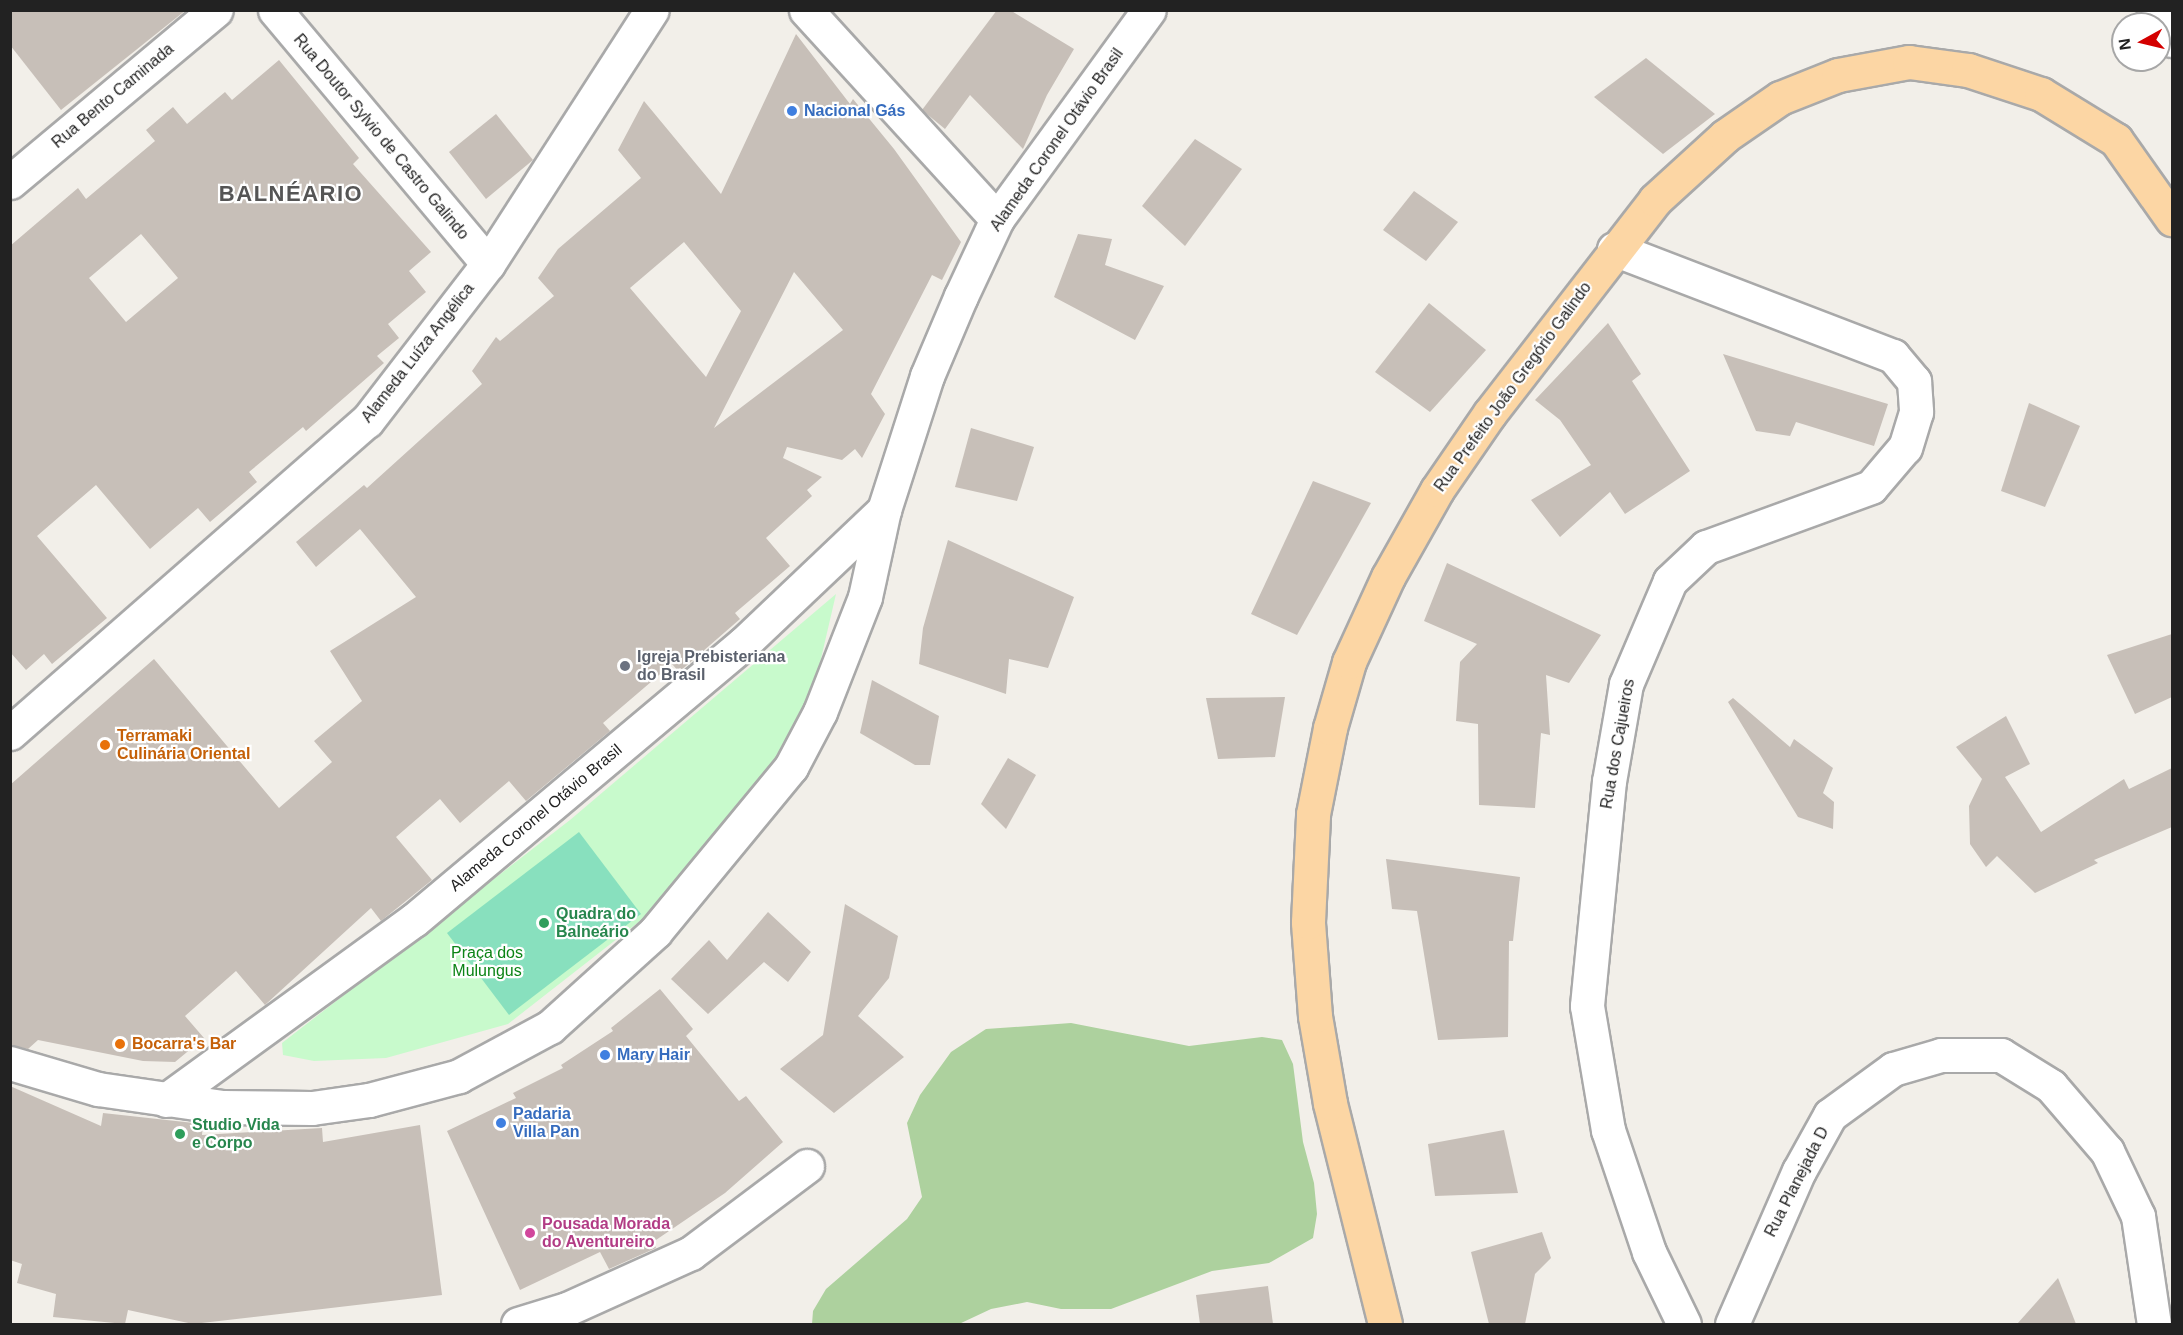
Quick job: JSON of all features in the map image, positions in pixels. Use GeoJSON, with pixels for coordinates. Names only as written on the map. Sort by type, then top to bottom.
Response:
{"type":"FeatureCollection","features":[{"type":"Feature","properties":{"kind":"main road","name":"Rua Prefeito João Gregório Galindo"},"geometry":{"type":"LineString","coordinates":[[1385,1324],[1330,1103],[1315,1016],[1308,922],[1313,814],[1330,729],[1349,662],[1388,578],[1437,490],[1614,249],[1655,200],[1725,136],[1780,98],[1838,75],[1909,62],[1968,70],[2041,94],[2116,140],[2172,219]]}},
{"type":"Feature","properties":{"kind":"street","name":"Rua Bento Caminada"},"geometry":{"type":"LineString","coordinates":[[10,182],[216,10]]}},
{"type":"Feature","properties":{"kind":"street","name":"Rua Doutor Sylvio de Castro Galindo"},"geometry":{"type":"LineString","coordinates":[[274,10],[488,264]]}},
{"type":"Feature","properties":{"kind":"street","name":"Alameda Luíza Angélica"},"geometry":{"type":"LineString","coordinates":[[10,733],[367,421],[488,264],[652,10]]}},
{"type":"Feature","properties":{"kind":"street"},"geometry":{"type":"LineString","coordinates":[[806,10],[997,219]]}},
{"type":"Feature","properties":{"kind":"street","name":"Alameda Coronel Otávio Brasil"},"geometry":{"type":"LineString","coordinates":[[10,1063],[98,1089],[166,1100],[267,1110],[369,1100],[459,1076],[550,1027],[655,932],[791,767],[820,712],[865,597],[884,510],[927,376],[997,219],[1149,10]]}},
{"type":"Feature","properties":{"kind":"street"},"geometry":{"type":"LineString","coordinates":[[2154,10],[2172,40]]}},
{"type":"Feature","properties":{"kind":"street","name":"Rua dos Cajueiros"},"geometry":{"type":"LineString","coordinates":[[1614,249],[1893,356],[1914,381],[1916,412],[1905,447],[1871,487],[1754,526],[1699,554],[1670,581],[1626,684],[1609,781],[1587,1006],[1608,1130],[1649,1252],[1684,1324]]}},
{"type":"Feature","properties":{"kind":"street","name":"Alameda Coronel Otávio Brasil"},"geometry":{"type":"LineString","coordinates":[[166,1100],[414,920],[744,643],[884,510]]}},
{"type":"Feature","properties":{"kind":"street","name":"Rua Planejada D"},"geometry":{"type":"LineString","coordinates":[[1732,1324],[1799,1171],[1830,1115],[1893,1069],[1941,1055],[2001,1055],[2051,1086],[2106,1151],[2138,1215],[2154,1324]]}},
{"type":"Feature","properties":{"kind":"street"},"geometry":{"type":"LineString","coordinates":[[518,1324],[567,1309],[691,1253],[807,1167]]}},
{"type":"Feature","properties":{"kind":"green space","name":"Praça dos Mulungus"},"geometry":{"type":"Polygon","coordinates":[[[836,594],[813,693],[775,759],[645,917],[508,1024],[386,1058],[314,1061],[283,1055],[282,1043],[570,820],[836,594]]]}},
{"type":"Feature","properties":{"kind":"green space","name":"Quadra do Balneário"},"geometry":{"type":"Polygon","coordinates":[[[579,832],[641,914],[509,1015],[447,933],[579,832]]]}},
{"type":"Feature","properties":{"kind":"green space"},"geometry":{"type":"Polygon","coordinates":[[[1071,1023],[1189,1046],[1262,1037],[1282,1040],[1293,1064],[1303,1142],[1314,1183],[1317,1214],[1313,1238],[1269,1263],[1212,1271],[1111,1309],[1061,1309],[1027,1302],[991,1309],[959,1324],[812,1324],[813,1311],[826,1289],[907,1219],[922,1197],[907,1123],[920,1095],[951,1052],[986,1029],[1071,1023]]]}},
{"type":"Feature","properties":{"kind":"building"},"geometry":{"type":"Polygon","coordinates":[[[10,10],[186,10],[61,110],[10,45],[10,10]]]}},
{"type":"Feature","properties":{"kind":"building"},"geometry":{"type":"Polygon","coordinates":[[[997,10],[1010,10],[1074,49],[1047,95],[1023,149],[970,95],[945,129],[922,110],[997,10]]]}},
{"type":"Feature","properties":{"kind":"building"},"geometry":{"type":"Polygon","coordinates":[[[796,34],[850,104],[853,99],[894,149],[961,242],[942,280],[932,275],[871,394],[885,414],[862,458],[855,449],[842,460],[787,447],[783,458],[822,477],[807,490],[812,496],[766,538],[790,566],[735,613],[740,619],[679,672],[672,664],[603,723],[610,731],[526,801],[509,781],[460,823],[440,799],[396,837],[432,880],[381,921],[371,908],[265,1005],[236,971],[185,1016],[204,1038],[175,1062],[143,1061],[38,1040],[28,1049],[10,1045],[10,785],[154,659],[279,808],[332,762],[314,741],[362,701],[330,651],[416,597],[360,529],[316,567],[296,542],[364,485],[367,488],[482,384],[472,371],[496,337],[500,341],[554,296],[538,278],[558,249],[641,178],[618,150],[644,101],[721,194],[796,34]],[[684,242],[630,288],[706,377],[741,311],[684,242]],[[794,272],[714,428],[843,330],[794,272]]]}},
{"type":"Feature","properties":{"kind":"building"},"geometry":{"type":"Polygon","coordinates":[[[1646,58],[1715,114],[1663,154],[1594,97],[1646,58]]]}},
{"type":"Feature","properties":{"kind":"building"},"geometry":{"type":"Polygon","coordinates":[[[279,60],[359,158],[353,164],[431,252],[409,271],[426,292],[388,324],[399,338],[377,356],[384,363],[306,431],[303,427],[249,472],[257,482],[210,522],[198,508],[150,549],[96,485],[37,536],[107,618],[52,664],[44,654],[26,670],[10,652],[10,246],[78,188],[86,199],[155,141],[146,130],[173,107],[187,124],[225,92],[232,100],[279,60]],[[141,234],[89,278],[126,322],[178,278],[141,234]]]}},
{"type":"Feature","properties":{"kind":"building"},"geometry":{"type":"Polygon","coordinates":[[[496,114],[533,160],[486,199],[449,152],[496,114]]]}},
{"type":"Feature","properties":{"kind":"building"},"geometry":{"type":"Polygon","coordinates":[[[1195,139],[1242,169],[1185,246],[1142,206],[1195,139]]]}},
{"type":"Feature","properties":{"kind":"building"},"geometry":{"type":"Polygon","coordinates":[[[1414,191],[1458,222],[1426,261],[1383,230],[1414,191]]]}},
{"type":"Feature","properties":{"kind":"building"},"geometry":{"type":"Polygon","coordinates":[[[1078,234],[1112,239],[1105,265],[1164,286],[1135,340],[1054,297],[1078,234]]]}},
{"type":"Feature","properties":{"kind":"building"},"geometry":{"type":"Polygon","coordinates":[[[1429,303],[1486,350],[1430,412],[1375,372],[1429,303]]]}},
{"type":"Feature","properties":{"kind":"building"},"geometry":{"type":"Polygon","coordinates":[[[1608,323],[1641,374],[1632,381],[1690,471],[1625,514],[1610,492],[1560,537],[1531,500],[1591,465],[1560,420],[1535,400],[1608,323]]]}},
{"type":"Feature","properties":{"kind":"building"},"geometry":{"type":"Polygon","coordinates":[[[1723,354],[1888,404],[1874,446],[1796,422],[1790,436],[1756,431],[1723,354]]]}},
{"type":"Feature","properties":{"kind":"building"},"geometry":{"type":"Polygon","coordinates":[[[2029,403],[2080,426],[2045,507],[2001,491],[2029,403]]]}},
{"type":"Feature","properties":{"kind":"building"},"geometry":{"type":"Polygon","coordinates":[[[971,428],[1034,447],[1017,501],[955,487],[971,428]]]}},
{"type":"Feature","properties":{"kind":"building"},"geometry":{"type":"Polygon","coordinates":[[[1313,481],[1371,503],[1297,635],[1251,614],[1313,481]]]}},
{"type":"Feature","properties":{"kind":"building"},"geometry":{"type":"Polygon","coordinates":[[[948,540],[1074,597],[1048,668],[1009,659],[1006,694],[919,664],[923,628],[948,540]]]}},
{"type":"Feature","properties":{"kind":"building"},"geometry":{"type":"Polygon","coordinates":[[[1447,563],[1601,635],[1569,683],[1546,675],[1550,735],[1541,733],[1535,808],[1479,805],[1478,724],[1456,721],[1460,662],[1477,644],[1424,621],[1447,563]]]}},
{"type":"Feature","properties":{"kind":"building"},"geometry":{"type":"Polygon","coordinates":[[[2172,634],[2172,697],[2135,714],[2107,655],[2172,634]]]}},
{"type":"Feature","properties":{"kind":"building"},"geometry":{"type":"Polygon","coordinates":[[[872,680],[939,716],[930,765],[915,765],[860,733],[872,680]]]}},
{"type":"Feature","properties":{"kind":"building"},"geometry":{"type":"Polygon","coordinates":[[[1285,697],[1275,757],[1218,759],[1206,698],[1285,697]]]}},
{"type":"Feature","properties":{"kind":"building"},"geometry":{"type":"Polygon","coordinates":[[[1733,698],[1790,747],[1794,739],[1833,768],[1823,793],[1834,802],[1833,829],[1798,817],[1728,702],[1733,698]]]}},
{"type":"Feature","properties":{"kind":"building"},"geometry":{"type":"Polygon","coordinates":[[[2006,716],[2030,764],[2005,777],[2041,832],[2124,779],[2129,789],[2172,768],[2172,827],[2094,860],[2098,863],[2035,893],[1997,856],[1986,867],[1970,844],[1969,806],[1982,779],[1956,747],[2006,716]]]}},
{"type":"Feature","properties":{"kind":"building"},"geometry":{"type":"Polygon","coordinates":[[[1008,758],[1036,775],[1006,829],[981,804],[1008,758]]]}},
{"type":"Feature","properties":{"kind":"building"},"geometry":{"type":"Polygon","coordinates":[[[1386,859],[1520,877],[1513,941],[1509,941],[1508,1037],[1438,1040],[1417,911],[1392,909],[1386,859]]]}},
{"type":"Feature","properties":{"kind":"building"},"geometry":{"type":"Polygon","coordinates":[[[845,904],[898,936],[889,978],[858,1016],[904,1057],[834,1113],[780,1069],[823,1035],[845,904]]]}},
{"type":"Feature","properties":{"kind":"building"},"geometry":{"type":"Polygon","coordinates":[[[768,912],[811,952],[788,982],[764,962],[708,1014],[671,979],[709,940],[727,960],[768,912]]]}},
{"type":"Feature","properties":{"kind":"building"},"geometry":{"type":"Polygon","coordinates":[[[660,989],[693,1029],[686,1036],[739,1101],[746,1096],[783,1142],[725,1193],[653,1242],[656,1248],[609,1269],[600,1252],[520,1290],[447,1131],[516,1098],[513,1093],[563,1068],[561,1065],[613,1031],[611,1028],[660,989]]]}},
{"type":"Feature","properties":{"kind":"building"},"geometry":{"type":"Polygon","coordinates":[[[10,1086],[101,1126],[103,1113],[203,1124],[202,1135],[322,1128],[323,1142],[420,1125],[442,1295],[193,1324],[128,1310],[125,1324],[53,1317],[56,1294],[17,1283],[22,1264],[10,1260],[10,1086]]]}},
{"type":"Feature","properties":{"kind":"building"},"geometry":{"type":"Polygon","coordinates":[[[1504,1130],[1518,1193],[1435,1196],[1428,1144],[1504,1130]]]}},
{"type":"Feature","properties":{"kind":"building"},"geometry":{"type":"Polygon","coordinates":[[[1542,1232],[1551,1258],[1535,1274],[1525,1324],[1489,1324],[1471,1252],[1542,1232]]]}},
{"type":"Feature","properties":{"kind":"building"},"geometry":{"type":"Polygon","coordinates":[[[2058,1278],[2076,1324],[2017,1324],[2058,1278]]]}},
{"type":"Feature","properties":{"kind":"building"},"geometry":{"type":"Polygon","coordinates":[[[1268,1286],[1273,1324],[1200,1324],[1196,1295],[1268,1286]]]}},
{"type":"Feature","properties":{"kind":"place","name":"Nacional Gás"},"geometry":{"type":"Point","coordinates":[792,111]}},
{"type":"Feature","properties":{"kind":"place","name":"Igreja Prebisteriana do Brasil"},"geometry":{"type":"Point","coordinates":[625,666]}},
{"type":"Feature","properties":{"kind":"place","name":"Terramaki Culinária Oriental"},"geometry":{"type":"Point","coordinates":[105,745]}},
{"type":"Feature","properties":{"kind":"place","name":"Quadra do Balneário"},"geometry":{"type":"Point","coordinates":[544,923]}},
{"type":"Feature","properties":{"kind":"place","name":"Bocarra's Bar"},"geometry":{"type":"Point","coordinates":[120,1044]}},
{"type":"Feature","properties":{"kind":"place","name":"Mary Hair"},"geometry":{"type":"Point","coordinates":[605,1055]}},
{"type":"Feature","properties":{"kind":"place","name":"Padaria Villa Pan"},"geometry":{"type":"Point","coordinates":[501,1123]}},
{"type":"Feature","properties":{"kind":"place","name":"Studio Vida e Corpo"},"geometry":{"type":"Point","coordinates":[180,1134]}},
{"type":"Feature","properties":{"kind":"place","name":"Pousada Morada do Aventureiro"},"geometry":{"type":"Point","coordinates":[530,1233]}},
{"type":"Feature","properties":{"kind":"district","name":"BALNÉARIO"},"geometry":{"type":"Point","coordinates":[291,194]}}]}
